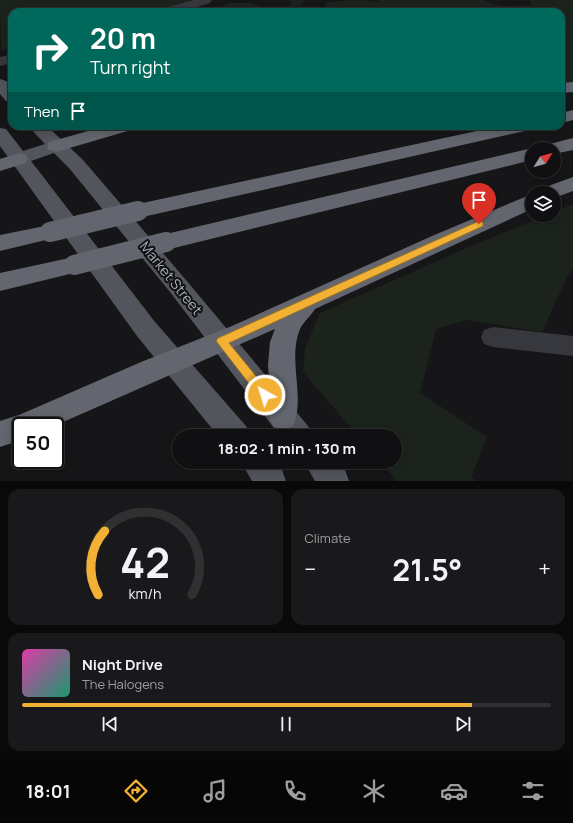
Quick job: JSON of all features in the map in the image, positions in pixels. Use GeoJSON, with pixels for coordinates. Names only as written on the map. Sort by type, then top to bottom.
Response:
{"type":"FeatureCollection","features":[{"type":"Feature","properties":{"kind":"highway"},"geometry":{"type":"LineString","coordinates":[[56,146],[111,130]]}},
{"type":"Feature","properties":{"kind":"highway"},"geometry":{"type":"LineString","coordinates":[[0,243],[507,130]]}},
{"type":"Feature","properties":{"kind":"highway"},"geometry":{"type":"LineString","coordinates":[[561,147],[573,144]]}},
{"type":"Feature","properties":{"kind":"highway"},"geometry":{"type":"LineString","coordinates":[[0,282],[525,156]]}},
{"type":"Feature","properties":{"kind":"highway"},"geometry":{"type":"LineString","coordinates":[[561,188],[573,183]]}},
{"type":"Feature","properties":{"kind":"highway"},"geometry":{"type":"LineString","coordinates":[[45,417],[222,341],[309,300],[525,204]]}},
{"type":"Feature","properties":{"kind":"highway"},"geometry":{"type":"LineString","coordinates":[[291,426],[281,365],[283,342],[289,323],[309,300]]}},
{"type":"Feature","properties":{"kind":"highway"},"geometry":{"type":"LineString","coordinates":[[0,434],[12,430]]}},
{"type":"Feature","properties":{"kind":"main road"},"geometry":{"type":"LineString","coordinates":[[0,84],[8,93]]}},
{"type":"Feature","properties":{"kind":"main road","name":"Market Street"},"geometry":{"type":"LineString","coordinates":[[41,130],[76,164],[291,426]]}},
{"type":"Feature","properties":{"kind":"main road"},"geometry":{"type":"LineString","coordinates":[[0,133],[10,162],[146,329],[230,429]]}},
{"type":"Feature","properties":{"kind":"main road"},"geometry":{"type":"LineString","coordinates":[[10,162],[56,146]]}},
{"type":"Feature","properties":{"kind":"main road"},"geometry":{"type":"LineString","coordinates":[[262,469],[271,481]]}},
{"type":"Feature","properties":{"kind":"main road"},"geometry":{"type":"LineString","coordinates":[[325,469],[334,481]]}},
{"type":"Feature","properties":{"kind":"street"},"geometry":{"type":"LineString","coordinates":[[179,8],[206,0]]}},
{"type":"Feature","properties":{"kind":"street"},"geometry":{"type":"LineString","coordinates":[[493,337],[573,346]]}},
{"type":"Feature","properties":{"kind":"shaded area"},"geometry":{"type":"Polygon","coordinates":[[[0,0],[192,0],[165,8],[8,8],[8,49],[1,50],[0,0]]]}},
{"type":"Feature","properties":{"kind":"shaded area"},"geometry":{"type":"Polygon","coordinates":[[[291,0],[304,0],[302,6],[295,7],[297,8],[284,8],[291,5],[291,0]]]}},
{"type":"Feature","properties":{"kind":"shaded area"},"geometry":{"type":"Polygon","coordinates":[[[379,0],[483,0],[501,6],[532,5],[529,0],[573,0],[573,84],[565,85],[565,8],[326,8],[325,3],[345,1],[379,2],[379,0]]]}},
{"type":"Feature","properties":{"kind":"shaded area"},"geometry":{"type":"Polygon","coordinates":[[[230,3],[249,3],[266,8],[221,8],[230,3]]]}},
{"type":"Feature","properties":{"kind":"shaded area"},"geometry":{"type":"Polygon","coordinates":[[[573,204],[573,269],[567,277],[542,332],[466,320],[436,329],[420,393],[487,437],[471,478],[477,481],[397,481],[386,469],[402,469],[402,429],[352,429],[303,372],[305,348],[320,313],[529,222],[561,222],[561,209],[573,204]]]}},
{"type":"Feature","properties":{"kind":"route"},"geometry":{"type":"LineString","coordinates":[[265,395],[222,341],[309,300],[366,276],[479,224]]}}]}
